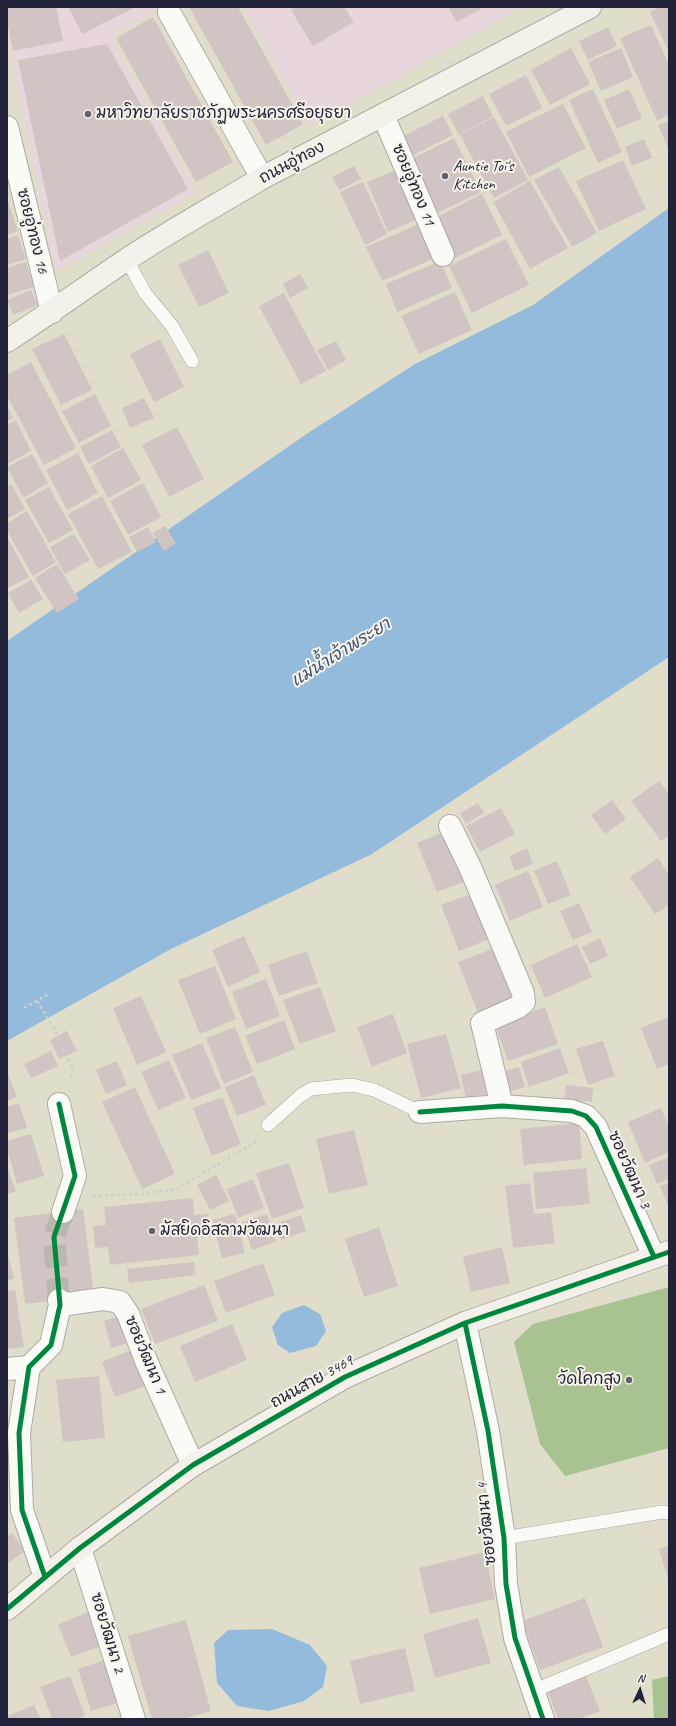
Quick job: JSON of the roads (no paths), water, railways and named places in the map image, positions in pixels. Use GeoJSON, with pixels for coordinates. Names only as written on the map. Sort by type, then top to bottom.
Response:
{"type":"FeatureCollection","features":[{"type":"Feature","properties":{"kind":"street","name":"ถนนอู่ทอง"},"geometry":{"type":"LineString","coordinates":[[7,341],[127,260],[262,178],[590,7]]}},
{"type":"Feature","properties":{"kind":"street"},"geometry":{"type":"LineString","coordinates":[[169,12],[262,178]]}},
{"type":"Feature","properties":{"kind":"street","name":"ซอยอู่ทอง 11"},"geometry":{"type":"LineString","coordinates":[[383,115],[443,255]]}},
{"type":"Feature","properties":{"kind":"street","name":"ซอยอู่ทอง 16"},"geometry":{"type":"LineString","coordinates":[[7,127],[52,312]]}},
{"type":"Feature","properties":{"kind":"street"},"geometry":{"type":"LineString","coordinates":[[450,826],[470,867],[523,993],[524,1002],[518,1007],[482,1023],[502,1106]]}},
{"type":"Feature","properties":{"kind":"street"},"geometry":{"type":"LineString","coordinates":[[59,1104],[75,1176],[66,1204]]}},
{"type":"Feature","properties":{"kind":"street","name":"ซอยวัฒนา 3"},"geometry":{"type":"LineString","coordinates":[[420,1112],[502,1106],[572,1111],[586,1116],[596,1127],[662,1255]]}},
{"type":"Feature","properties":{"kind":"street","name":"ถนนสาย 3469"},"geometry":{"type":"LineString","coordinates":[[7,1609],[80,1548],[192,1465],[345,1376],[465,1323],[662,1255]]}},
{"type":"Feature","properties":{"kind":"street","name":"ซอยวัฒนา 1"},"geometry":{"type":"LineString","coordinates":[[29,1367],[51,1345],[59,1302],[104,1299],[120,1302],[128,1314],[147,1363],[192,1465]]}},
{"type":"Feature","properties":{"kind":"street","name":"ซอยวัฒนา 4"},"geometry":{"type":"LineString","coordinates":[[465,1323],[488,1431],[504,1538],[506,1584],[515,1638],[543,1719]]}},
{"type":"Feature","properties":{"kind":"street"},"geometry":{"type":"LineString","coordinates":[[7,1369],[29,1367],[19,1433],[22,1510],[45,1577]]}},
{"type":"Feature","properties":{"kind":"street","name":"ซอยวัฒนา 2"},"geometry":{"type":"LineString","coordinates":[[80,1548],[134,1719]]}},
{"type":"Feature","properties":{"kind":"lane"},"geometry":{"type":"LineString","coordinates":[[127,260],[145,293],[172,326],[192,361]]}},
{"type":"Feature","properties":{"kind":"lane"},"geometry":{"type":"LineString","coordinates":[[268,1125],[300,1096],[311,1089],[352,1085],[374,1090],[420,1112]]}},
{"type":"Feature","properties":{"kind":"lane"},"geometry":{"type":"LineString","coordinates":[[504,1538],[662,1512],[669,1513]]}},
{"type":"Feature","properties":{"kind":"lane"},"geometry":{"type":"LineString","coordinates":[[533,1691],[669,1634]]}},
{"type":"Feature","properties":{"kind":"water","name":"แม่น้ำเจ้าพระยา"},"geometry":{"type":"Polygon","coordinates":[[[669,208],[669,657],[372,854],[171,949],[7,1041],[7,641],[308,433],[415,364],[533,305],[669,208]]]}},
{"type":"Feature","properties":{"kind":"water"},"geometry":{"type":"Polygon","coordinates":[[[304,1305],[320,1314],[326,1331],[316,1346],[290,1353],[278,1345],[272,1327],[282,1313],[304,1305]]]}},
{"type":"Feature","properties":{"kind":"water"},"geometry":{"type":"Polygon","coordinates":[[[272,1629],[310,1645],[327,1666],[323,1687],[304,1701],[269,1711],[237,1706],[217,1683],[214,1643],[228,1630],[272,1629]]]}},
{"type":"Feature","properties":{"kind":"tunnel"},"geometry":{"type":"LineString","coordinates":[[59,1300],[54,1237],[63,1212]]}},
{"type":"Feature","properties":{"kind":"place","name":"มหาวิทยาลัยราชภัฏพระนครศรีอยุธยา"},"geometry":{"type":"Point","coordinates":[88,114]}},
{"type":"Feature","properties":{"kind":"place","name":"Auntie Toi's Kitchen"},"geometry":{"type":"Point","coordinates":[445,176]}},
{"type":"Feature","properties":{"kind":"place","name":"มัสยิดอิสลามวัฒนา"},"geometry":{"type":"Point","coordinates":[152,1231]}},
{"type":"Feature","properties":{"kind":"place","name":"วัดโคกสูง"},"geometry":{"type":"Point","coordinates":[629,1380]}}]}
